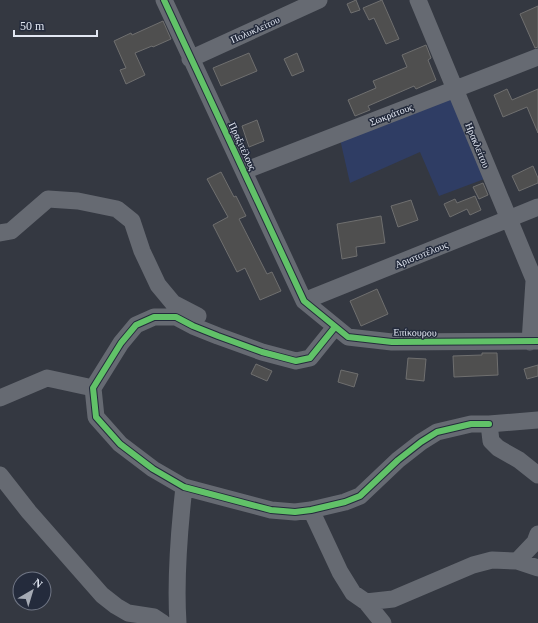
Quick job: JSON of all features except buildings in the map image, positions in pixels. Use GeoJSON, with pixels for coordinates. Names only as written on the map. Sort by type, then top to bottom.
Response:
{"type":"FeatureCollection","features":[{"type":"Feature","properties":{"kind":"street","name":"Πραξιτέλους"},"geometry":{"type":"LineString","coordinates":[[164,0],[190,59],[304,301]]}},
{"type":"Feature","properties":{"kind":"street","name":"Πολυκλείτου"},"geometry":{"type":"LineString","coordinates":[[190,59],[320,0]]}},
{"type":"Feature","properties":{"kind":"street","name":"Ηρακλείτου"},"geometry":{"type":"LineString","coordinates":[[418,0],[536,285]]}},
{"type":"Feature","properties":{"kind":"street","name":"Σωκράτους"},"geometry":{"type":"LineString","coordinates":[[244,171],[538,57]]}},
{"type":"Feature","properties":{"kind":"street"},"geometry":{"type":"LineString","coordinates":[[0,234],[11,231],[48,199],[78,201],[117,209],[132,221],[142,251],[158,285],[173,303],[197,315],[218,336]]}},
{"type":"Feature","properties":{"kind":"street","name":"Αριστοτέλους"},"geometry":{"type":"LineString","coordinates":[[304,301],[509,220],[538,207]]}},
{"type":"Feature","properties":{"kind":"street"},"geometry":{"type":"LineString","coordinates":[[534,341],[536,285]]}},
{"type":"Feature","properties":{"kind":"street","name":"Επίκουρου"},"geometry":{"type":"LineString","coordinates":[[304,301],[348,337],[392,342],[534,341]]}},
{"type":"Feature","properties":{"kind":"street"},"geometry":{"type":"LineString","coordinates":[[335,327],[310,358],[296,361],[262,352],[218,336],[176,317],[154,317],[136,325],[122,343],[93,388],[96,417],[120,444],[154,469],[184,487],[271,510],[295,512],[345,502],[360,496],[398,460],[421,442],[437,432],[471,424],[538,420]]}},
{"type":"Feature","properties":{"kind":"street"},"geometry":{"type":"LineString","coordinates":[[0,398],[47,378],[93,388]]}},
{"type":"Feature","properties":{"kind":"street"},"geometry":{"type":"LineString","coordinates":[[489,424],[491,441],[498,448],[519,460],[538,475]]}},
{"type":"Feature","properties":{"kind":"street"},"geometry":{"type":"LineString","coordinates":[[0,475],[29,512],[102,595],[128,613],[154,617],[163,623]]}},
{"type":"Feature","properties":{"kind":"street"},"geometry":{"type":"LineString","coordinates":[[178,623],[177,569],[184,487]]}},
{"type":"Feature","properties":{"kind":"street"},"geometry":{"type":"LineString","coordinates":[[311,510],[340,572],[353,593],[366,602],[383,623]]}},
{"type":"Feature","properties":{"kind":"street"},"geometry":{"type":"LineString","coordinates":[[517,561],[535,542],[538,534]]}},
{"type":"Feature","properties":{"kind":"street"},"geometry":{"type":"LineString","coordinates":[[366,602],[393,599],[473,565],[492,560],[517,561],[538,568]]}},
{"type":"Feature","properties":{"kind":"shaded area"},"geometry":{"type":"Polygon","coordinates":[[[459,93],[487,178],[439,196],[420,152],[350,183],[340,139],[459,93]]]}},
{"type":"Feature","properties":{"kind":"cycle path"},"geometry":{"type":"LineString","coordinates":[[164,0],[304,301],[348,337],[392,342],[538,341]]}},
{"type":"Feature","properties":{"kind":"cycle path"},"geometry":{"type":"LineString","coordinates":[[335,327],[310,358],[296,361],[262,352],[218,336],[176,317],[154,317],[136,325],[121,343],[93,388],[96,417],[120,444],[153,469],[184,487],[271,510],[295,512],[345,502],[360,496],[398,460],[421,442],[437,432],[471,424],[489,424]]}}]}
